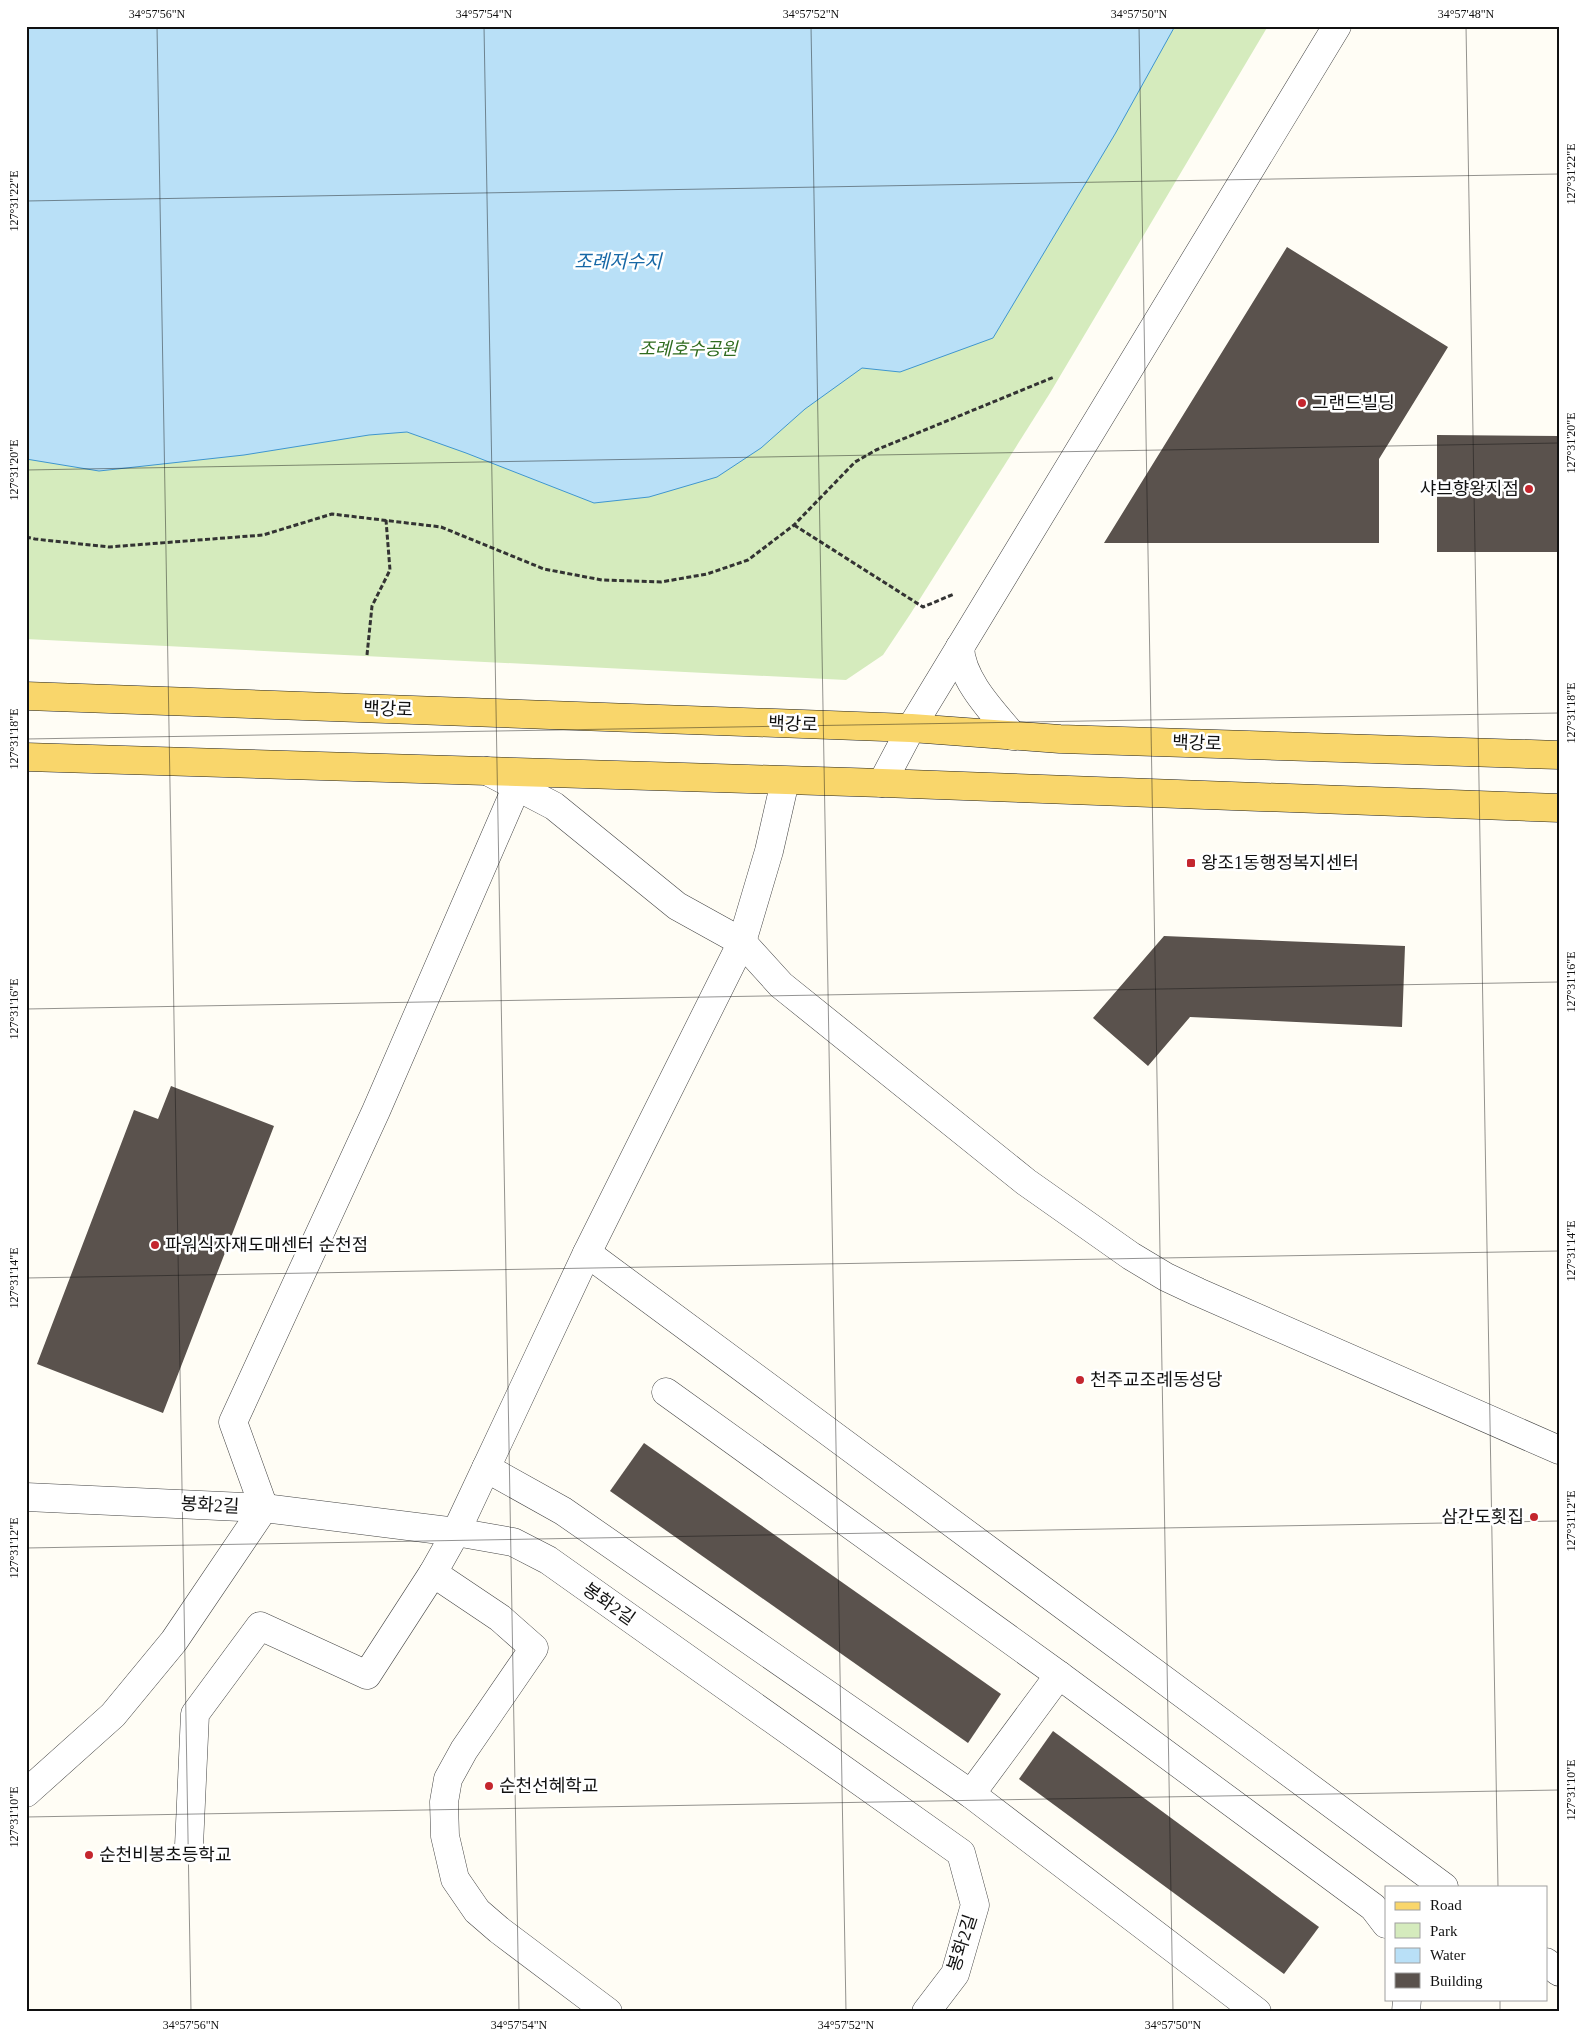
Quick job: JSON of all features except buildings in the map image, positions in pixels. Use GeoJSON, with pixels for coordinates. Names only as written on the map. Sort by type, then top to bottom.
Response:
{"type":"FeatureCollection","features":[{"type":"Feature","properties":{"kind":"main road","name":"백강로"},"geometry":{"type":"LineString","coordinates":[[26,696],[911,728],[1070,740],[1559,754]]}},
{"type":"Feature","properties":{"kind":"main road"},"geometry":{"type":"LineString","coordinates":[[26,757],[882,783],[1559,808]]}},
{"type":"Feature","properties":{"kind":"street"},"geometry":{"type":"LineString","coordinates":[[882,783],[911,728],[1337,26]]}},
{"type":"Feature","properties":{"kind":"street"},"geometry":{"type":"LineString","coordinates":[[960,647],[962,665],[970,680],[1013,736]]}},
{"type":"Feature","properties":{"kind":"street"},"geometry":{"type":"LineString","coordinates":[[487,770],[554,806],[677,906],[742,942],[781,985],[1026,1182],[1131,1256],[1198,1292],[1559,1450]]}},
{"type":"Feature","properties":{"kind":"street"},"geometry":{"type":"LineString","coordinates":[[189,1846],[196,1714],[260,1626],[367,1674],[433,1572],[456,1532],[587,1253],[742,942],[769,851],[785,781]]}},
{"type":"Feature","properties":{"kind":"street"},"geometry":{"type":"LineString","coordinates":[[26,1793],[113,1715],[174,1641],[264,1508],[233,1422],[376,1111],[517,786]]}},
{"type":"Feature","properties":{"kind":"street"},"geometry":{"type":"LineString","coordinates":[[587,1253],[1443,1886]]}},
{"type":"Feature","properties":{"kind":"street"},"geometry":{"type":"LineString","coordinates":[[666,1392],[1060,1674],[1373,1907],[1385,1923]]}},
{"type":"Feature","properties":{"kind":"street"},"geometry":{"type":"LineString","coordinates":[[486,1468],[563,1511],[971,1794],[1257,2012]]}},
{"type":"Feature","properties":{"kind":"street","name":"봉화2길"},"geometry":{"type":"LineString","coordinates":[[26,1497],[264,1508],[456,1532],[513,1542],[548,1560],[961,1853],[974,1905],[954,1974],[926,2012]]}},
{"type":"Feature","properties":{"kind":"street"},"geometry":{"type":"LineString","coordinates":[[433,1572],[500,1618],[534,1648],[464,1750],[448,1779],[444,1802],[445,1836],[454,1879],[477,1911],[499,1930],[608,2012]]}},
{"type":"Feature","properties":{"kind":"street"},"geometry":{"type":"LineString","coordinates":[[971,1794],[1060,1674]]}},
{"type":"Feature","properties":{"kind":"street"},"geometry":{"type":"LineString","coordinates":[[1548,1964],[1559,1972]]}},
{"type":"Feature","properties":{"kind":"path"},"geometry":{"type":"LineString","coordinates":[[26,537],[108,547],[263,535],[332,514],[441,527],[544,569],[602,580],[661,582],[707,574],[748,560],[794,525],[854,462],[876,450],[1054,377]]}},
{"type":"Feature","properties":{"kind":"path"},"geometry":{"type":"LineString","coordinates":[[367,655],[372,606],[390,570],[386,520]]}},
{"type":"Feature","properties":{"kind":"path"},"geometry":{"type":"LineString","coordinates":[[794,525],[923,607],[955,594]]}},
{"type":"Feature","properties":{"kind":"green space","name":"조례저수지"},"geometry":{"type":"Polygon","coordinates":[[[26,26],[1268,26],[1050,393],[911,613],[883,655],[846,680],[26,639],[26,26]]]}},
{"type":"Feature","properties":{"kind":"water","name":"조례저수지"},"geometry":{"type":"Polygon","coordinates":[[[26,26],[1175,26],[1115,134],[993,338],[900,372],[862,368],[805,409],[761,448],[717,477],[649,497],[594,503],[407,432],[369,435],[244,455],[99,471],[26,459],[26,26]]]}},
{"type":"Feature","properties":{"kind":"place","name":"그랜드빌딩"},"geometry":{"type":"Point","coordinates":[1302,403]}},
{"type":"Feature","properties":{"kind":"place","name":"샤브향왕지점"},"geometry":{"type":"Point","coordinates":[1529,489]}},
{"type":"Feature","properties":{"kind":"place","name":"왕조1동행정복지센터"},"geometry":{"type":"Point","coordinates":[1191,863]}},
{"type":"Feature","properties":{"kind":"place","name":"파워식자재도매센터 순천점"},"geometry":{"type":"Point","coordinates":[155,1245]}},
{"type":"Feature","properties":{"kind":"place","name":"천주교조례동성당"},"geometry":{"type":"Point","coordinates":[1080,1380]}},
{"type":"Feature","properties":{"kind":"place","name":"삼간도횟집"},"geometry":{"type":"Point","coordinates":[1534,1517]}},
{"type":"Feature","properties":{"kind":"place","name":"순천선혜학교"},"geometry":{"type":"Point","coordinates":[489,1786]}},
{"type":"Feature","properties":{"kind":"place","name":"순천비봉초등학교"},"geometry":{"type":"Point","coordinates":[89,1855]}},
{"type":"Feature","properties":{"kind":"park label","name":"조례호수공원"},"geometry":{"type":"Point","coordinates":[688,349]}}]}
